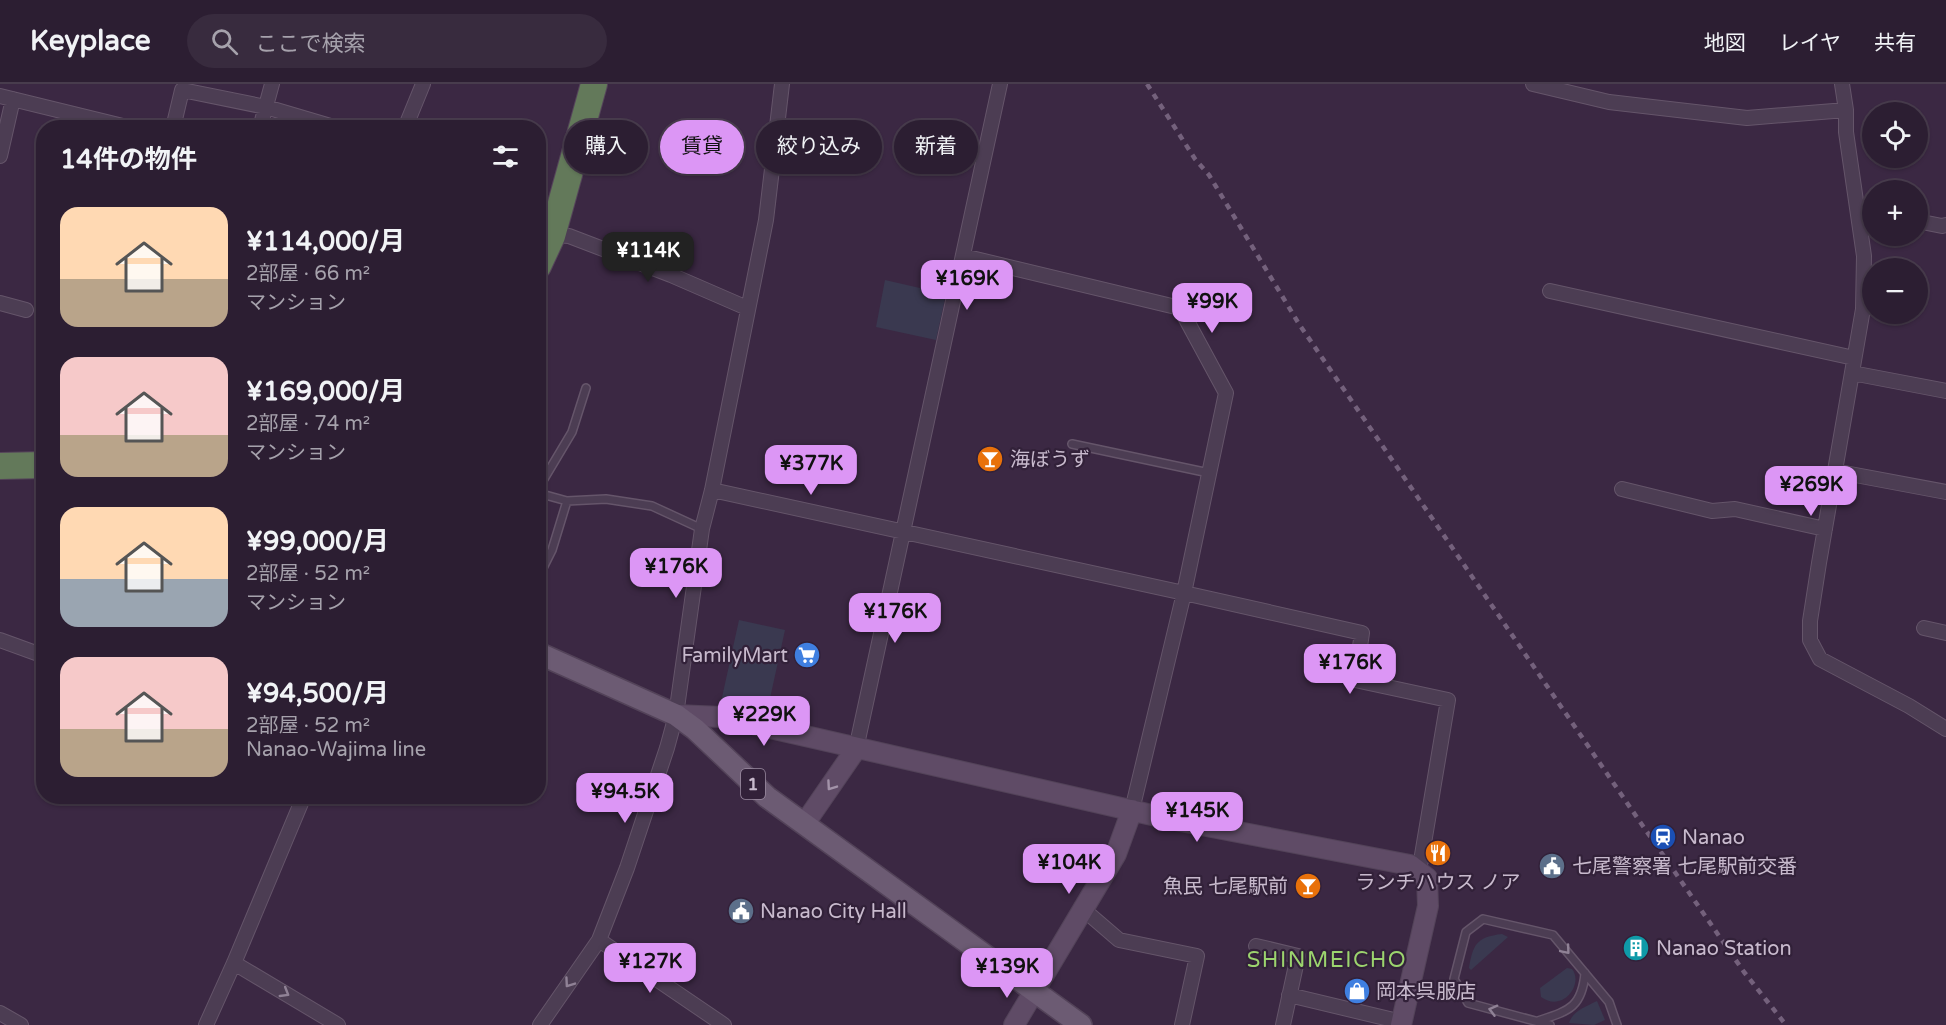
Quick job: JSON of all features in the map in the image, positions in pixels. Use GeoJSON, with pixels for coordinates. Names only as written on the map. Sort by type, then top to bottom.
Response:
{"type":"FeatureCollection","features":[{"type":"Feature","properties":{"kind":"highway"},"geometry":{"type":"LineString","coordinates":[[546,232],[594,84]]}},
{"type":"Feature","properties":{"kind":"highway"},"geometry":{"type":"LineString","coordinates":[[0,466],[36,465]]}},
{"type":"Feature","properties":{"kind":"main road","name":"1"},"geometry":{"type":"LineString","coordinates":[[546,657],[676,715],[695,729],[767,797],[1081,1025]]}},
{"type":"Feature","properties":{"kind":"street"},"geometry":{"type":"LineString","coordinates":[[262,120],[272,84]]}},
{"type":"Feature","properties":{"kind":"street"},"geometry":{"type":"LineString","coordinates":[[408,120],[423,84]]}},
{"type":"Feature","properties":{"kind":"street"},"geometry":{"type":"LineString","coordinates":[[540,1025],[599,940],[627,868],[676,715],[702,529],[712,490],[766,220],[782,84]]}},
{"type":"Feature","properties":{"kind":"street"},"geometry":{"type":"LineString","coordinates":[[805,823],[856,749],[1000,84]]}},
{"type":"Feature","properties":{"kind":"street"},"geometry":{"type":"LineString","coordinates":[[1533,84],[1609,102],[1747,118],[1846,110]]}},
{"type":"Feature","properties":{"kind":"street"},"geometry":{"type":"LineString","coordinates":[[1842,84],[1846,110],[1845,132],[1862,201]]}},
{"type":"Feature","properties":{"kind":"street"},"geometry":{"type":"LineString","coordinates":[[175,120],[182,90],[266,107],[309,120]]}},
{"type":"Feature","properties":{"kind":"street"},"geometry":{"type":"LineString","coordinates":[[0,156],[7,97],[99,120]]}},
{"type":"Feature","properties":{"kind":"street"},"geometry":{"type":"LineString","coordinates":[[1928,223],[1946,225]]}},
{"type":"Feature","properties":{"kind":"street"},"geometry":{"type":"LineString","coordinates":[[546,235],[569,236],[672,275],[747,308]]}},
{"type":"Feature","properties":{"kind":"street"},"geometry":{"type":"LineString","coordinates":[[1864,246],[1863,309],[1834,471],[1810,621],[1810,640],[1820,659],[1909,706],[1946,729]]}},
{"type":"Feature","properties":{"kind":"street"},"geometry":{"type":"LineString","coordinates":[[963,256],[1180,308],[1226,393],[1184,593],[1132,810],[1116,854],[1014,1025]]}},
{"type":"Feature","properties":{"kind":"street"},"geometry":{"type":"LineString","coordinates":[[1550,291],[1854,358]]}},
{"type":"Feature","properties":{"kind":"street"},"geometry":{"type":"LineString","coordinates":[[0,303],[26,310]]}},
{"type":"Feature","properties":{"kind":"street"},"geometry":{"type":"LineString","coordinates":[[1852,373],[1946,391]]}},
{"type":"Feature","properties":{"kind":"street"},"geometry":{"type":"LineString","coordinates":[[1834,471],[1946,492]]}},
{"type":"Feature","properties":{"kind":"street"},"geometry":{"type":"LineString","coordinates":[[1622,489],[1712,511],[1735,509],[1825,528]]}},
{"type":"Feature","properties":{"kind":"street"},"geometry":{"type":"LineString","coordinates":[[712,490],[1362,633],[1355,680],[1448,700],[1421,861],[1410,865]]}},
{"type":"Feature","properties":{"kind":"street"},"geometry":{"type":"LineString","coordinates":[[1924,628],[1946,633]]}},
{"type":"Feature","properties":{"kind":"street"},"geometry":{"type":"LineString","coordinates":[[0,640],[36,653]]}},
{"type":"Feature","properties":{"kind":"street"},"geometry":{"type":"LineString","coordinates":[[676,715],[722,717],[1132,810],[1410,865],[1427,878],[1428,906],[1402,1024],[1289,995]]}},
{"type":"Feature","properties":{"kind":"street"},"geometry":{"type":"LineString","coordinates":[[206,1025],[301,804]]}},
{"type":"Feature","properties":{"kind":"street"},"geometry":{"type":"LineString","coordinates":[[1083,909],[1119,940],[1197,956],[1182,1025]]}},
{"type":"Feature","properties":{"kind":"street"},"geometry":{"type":"LineString","coordinates":[[599,940],[720,1024]]}},
{"type":"Feature","properties":{"kind":"street"},"geometry":{"type":"LineString","coordinates":[[1256,946],[1298,956],[1283,1025]]}},
{"type":"Feature","properties":{"kind":"street"},"geometry":{"type":"LineString","coordinates":[[234,963],[338,1025]]}},
{"type":"Feature","properties":{"kind":"street"},"geometry":{"type":"LineString","coordinates":[[0,1013],[21,1025]]}},
{"type":"Feature","properties":{"kind":"lane"},"geometry":{"type":"LineString","coordinates":[[546,477],[572,432],[586,388]]}},
{"type":"Feature","properties":{"kind":"lane"},"geometry":{"type":"LineString","coordinates":[[1072,444],[1209,473]]}},
{"type":"Feature","properties":{"kind":"lane"},"geometry":{"type":"LineString","coordinates":[[546,494],[567,501],[606,499],[652,506],[702,529]]}},
{"type":"Feature","properties":{"kind":"lane"},"geometry":{"type":"LineString","coordinates":[[546,562],[567,501]]}},
{"type":"Feature","properties":{"kind":"lane"},"geometry":{"type":"LineString","coordinates":[[1550,1025],[1468,1003],[1454,979],[1466,932],[1483,919],[1553,935],[1609,1002],[1617,1025]]}},
{"type":"Feature","properties":{"kind":"lane"},"geometry":{"type":"LineString","coordinates":[[1537,1022],[1563,1012],[1575,1004],[1584,988],[1585,972]]}},
{"type":"Feature","properties":{"kind":"shaded area"},"geometry":{"type":"Polygon","coordinates":[[[885,280],[946,294],[936,340],[876,327],[885,280]]]}},
{"type":"Feature","properties":{"kind":"shaded area"},"geometry":{"type":"Polygon","coordinates":[[[739,620],[785,630],[767,712],[721,702],[739,620]]]}},
{"type":"Feature","properties":{"kind":"shaded area"},"geometry":{"type":"Polygon","coordinates":[[[1502,934],[1508,937],[1471,970],[1470,960],[1477,944],[1486,937],[1502,934]]]}},
{"type":"Feature","properties":{"kind":"shaded area"},"geometry":{"type":"Polygon","coordinates":[[[1567,968],[1572,969],[1575,975],[1573,989],[1569,995],[1557,1001],[1549,1001],[1541,997],[1540,988],[1567,968]]]}},
{"type":"Feature","properties":{"kind":"shaded area"},"geometry":{"type":"Polygon","coordinates":[[[1597,1001],[1605,1020],[1594,1025],[1569,1023],[1576,1012],[1597,1001]]]}},
{"type":"Feature","properties":{"kind":"railway"},"geometry":{"type":"LineString","coordinates":[[1147,84],[1195,159],[1209,175],[1299,324],[1744,972],[1786,1025]]}},
{"type":"Feature","properties":{"kind":"place","name":"海ぼうず"},"geometry":{"type":"Point","coordinates":[990,459]}},
{"type":"Feature","properties":{"kind":"place","name":"FamilyMart"},"geometry":{"type":"Point","coordinates":[807,655]}},
{"type":"Feature","properties":{"kind":"place","name":"Nanao"},"geometry":{"type":"Point","coordinates":[1663,837]}},
{"type":"Feature","properties":{"kind":"place","name":"ランチハウス ノア"},"geometry":{"type":"Point","coordinates":[1438,853]}},
{"type":"Feature","properties":{"kind":"place","name":"七尾警察署 七尾駅前交番"},"geometry":{"type":"Point","coordinates":[1552,866]}},
{"type":"Feature","properties":{"kind":"place","name":"魚民 七尾駅前"},"geometry":{"type":"Point","coordinates":[1308,886]}},
{"type":"Feature","properties":{"kind":"place","name":"Nanao City Hall"},"geometry":{"type":"Point","coordinates":[741,911]}},
{"type":"Feature","properties":{"kind":"place","name":"Nanao Station"},"geometry":{"type":"Point","coordinates":[1636,948]}},
{"type":"Feature","properties":{"kind":"place","name":"岡本呉服店"},"geometry":{"type":"Point","coordinates":[1357,991]}},
{"type":"Feature","properties":{"kind":"district","name":"SHINMEICHO"},"geometry":{"type":"Point","coordinates":[1327,959]}}]}
